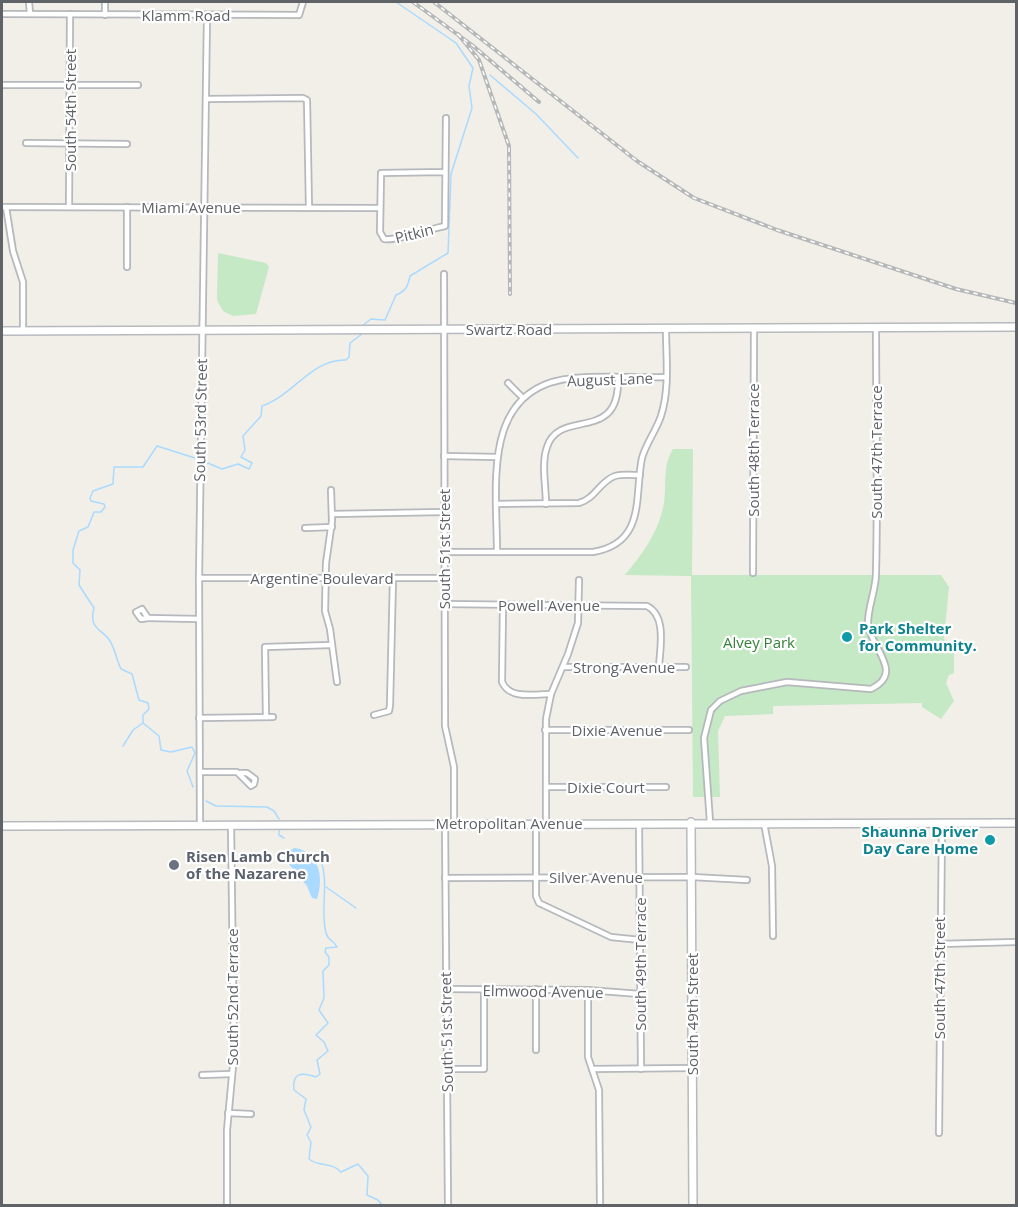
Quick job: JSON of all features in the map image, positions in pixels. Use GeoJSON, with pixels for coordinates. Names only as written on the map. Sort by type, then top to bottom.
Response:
{"type":"FeatureCollection","features":[{"type":"Feature","properties":{"kind":"street"},"geometry":{"type":"LineString","coordinates":[[29,2],[30,13]]}},
{"type":"Feature","properties":{"kind":"street"},"geometry":{"type":"LineString","coordinates":[[105,2],[105,15]]}},
{"type":"Feature","properties":{"kind":"street","name":"Klamm Road"},"geometry":{"type":"LineString","coordinates":[[2,14],[299,15],[303,2]]}},
{"type":"Feature","properties":{"kind":"street","name":"South 54th Street"},"geometry":{"type":"LineString","coordinates":[[69,207],[70,14]]}},
{"type":"Feature","properties":{"kind":"street","name":"South 53rd Street"},"geometry":{"type":"LineString","coordinates":[[200,825],[199,578],[207,16]]}},
{"type":"Feature","properties":{"kind":"street"},"geometry":{"type":"LineString","coordinates":[[2,85],[138,85]]}},
{"type":"Feature","properties":{"kind":"street"},"geometry":{"type":"LineString","coordinates":[[206,99],[303,98],[307,100],[309,208]]}},
{"type":"Feature","properties":{"kind":"street"},"geometry":{"type":"LineString","coordinates":[[380,208],[381,173],[444,172],[446,117]]}},
{"type":"Feature","properties":{"kind":"street"},"geometry":{"type":"LineString","coordinates":[[26,144],[128,144]]}},
{"type":"Feature","properties":{"kind":"street","name":"Pitkin"},"geometry":{"type":"LineString","coordinates":[[380,208],[380,232],[384,239],[392,240],[445,226],[444,172]]}},
{"type":"Feature","properties":{"kind":"street"},"geometry":{"type":"LineString","coordinates":[[4,207],[13,251],[23,282],[23,331]]}},
{"type":"Feature","properties":{"kind":"street","name":"Miami Avenue"},"geometry":{"type":"LineString","coordinates":[[4,207],[380,208]]}},
{"type":"Feature","properties":{"kind":"street"},"geometry":{"type":"LineString","coordinates":[[127,207],[127,267]]}},
{"type":"Feature","properties":{"kind":"street","name":"South 51st Street"},"geometry":{"type":"LineString","coordinates":[[444,274],[445,726],[454,767],[453,823]]}},
{"type":"Feature","properties":{"kind":"street","name":"South 47th Terrace"},"geometry":{"type":"LineString","coordinates":[[710,822],[704,738],[711,710],[730,694],[787,682],[864,691],[882,681],[886,671],[886,661],[872,639],[868,625],[876,576],[876,327]]}},
{"type":"Feature","properties":{"kind":"street","name":"Swartz Road"},"geometry":{"type":"LineString","coordinates":[[2,331],[1017,327]]}},
{"type":"Feature","properties":{"kind":"street"},"geometry":{"type":"LineString","coordinates":[[444,552],[593,552],[605,549],[622,537],[636,517],[639,506],[640,476],[647,444],[661,418],[666,377],[666,328]]}},
{"type":"Feature","properties":{"kind":"street","name":"South 48th Terrace"},"geometry":{"type":"LineString","coordinates":[[753,573],[754,328]]}},
{"type":"Feature","properties":{"kind":"street","name":"August Lane"},"geometry":{"type":"LineString","coordinates":[[523,398],[552,382],[574,378],[666,377]]}},
{"type":"Feature","properties":{"kind":"street"},"geometry":{"type":"LineString","coordinates":[[546,504],[547,446],[559,431],[592,423],[606,416],[617,400],[618,378]]}},
{"type":"Feature","properties":{"kind":"street"},"geometry":{"type":"LineString","coordinates":[[497,552],[497,457],[507,420],[523,398],[508,383]]}},
{"type":"Feature","properties":{"kind":"street"},"geometry":{"type":"LineString","coordinates":[[444,456],[497,457]]}},
{"type":"Feature","properties":{"kind":"street"},"geometry":{"type":"LineString","coordinates":[[497,504],[588,501],[608,479],[615,476],[640,476]]}},
{"type":"Feature","properties":{"kind":"street"},"geometry":{"type":"LineString","coordinates":[[331,490],[332,527],[325,577],[325,611],[330,629],[330,645],[337,682]]}},
{"type":"Feature","properties":{"kind":"street"},"geometry":{"type":"LineString","coordinates":[[332,513],[444,512]]}},
{"type":"Feature","properties":{"kind":"street"},"geometry":{"type":"LineString","coordinates":[[305,528],[332,527]]}},
{"type":"Feature","properties":{"kind":"street","name":"Argentine Boulevard"},"geometry":{"type":"LineString","coordinates":[[199,578],[444,578]]}},
{"type":"Feature","properties":{"kind":"street"},"geometry":{"type":"LineString","coordinates":[[374,715],[389,711],[390,705],[393,578]]}},
{"type":"Feature","properties":{"kind":"street"},"geometry":{"type":"LineString","coordinates":[[546,823],[545,730],[551,694],[574,638],[579,605],[579,580]]}},
{"type":"Feature","properties":{"kind":"street","name":"Powell Avenue"},"geometry":{"type":"LineString","coordinates":[[444,604],[641,605],[652,608],[660,622],[660,667]]}},
{"type":"Feature","properties":{"kind":"street"},"geometry":{"type":"LineString","coordinates":[[503,605],[502,682],[505,688],[514,694],[551,694]]}},
{"type":"Feature","properties":{"kind":"street"},"geometry":{"type":"LineString","coordinates":[[148,618],[199,619]]}},
{"type":"Feature","properties":{"kind":"street"},"geometry":{"type":"LineString","coordinates":[[266,717],[265,647],[330,645]]}},
{"type":"Feature","properties":{"kind":"street","name":"Strong Avenue"},"geometry":{"type":"LineString","coordinates":[[563,667],[686,668]]}},
{"type":"Feature","properties":{"kind":"street"},"geometry":{"type":"LineString","coordinates":[[199,718],[273,717]]}},
{"type":"Feature","properties":{"kind":"street","name":"Dixie Avenue"},"geometry":{"type":"LineString","coordinates":[[545,730],[689,730]]}},
{"type":"Feature","properties":{"kind":"street"},"geometry":{"type":"LineString","coordinates":[[200,772],[240,773]]}},
{"type":"Feature","properties":{"kind":"street","name":"Dixie Court"},"geometry":{"type":"LineString","coordinates":[[546,787],[666,787]]}},
{"type":"Feature","properties":{"kind":"street","name":"Metropolitan Avenue"},"geometry":{"type":"LineString","coordinates":[[2,826],[691,822],[1017,823]]}},
{"type":"Feature","properties":{"kind":"street","name":"South 49th Street"},"geometry":{"type":"LineString","coordinates":[[691,822],[693,1206]]}},
{"type":"Feature","properties":{"kind":"street","name":"South 51st Street"},"geometry":{"type":"LineString","coordinates":[[445,823],[448,1206]]}},
{"type":"Feature","properties":{"kind":"street"},"geometry":{"type":"LineString","coordinates":[[764,823],[772,866],[773,936]]}},
{"type":"Feature","properties":{"kind":"street"},"geometry":{"type":"LineString","coordinates":[[536,824],[539,903],[611,938],[640,940]]}},
{"type":"Feature","properties":{"kind":"street","name":"South 49th Terrace"},"geometry":{"type":"LineString","coordinates":[[639,824],[641,1069]]}},
{"type":"Feature","properties":{"kind":"street","name":"South 47th Street"},"geometry":{"type":"LineString","coordinates":[[939,1133],[939,944],[942,824]]}},
{"type":"Feature","properties":{"kind":"street","name":"South 52nd Terrace"},"geometry":{"type":"LineString","coordinates":[[228,1206],[228,1113],[234,1055],[231,825]]}},
{"type":"Feature","properties":{"kind":"street","name":"Silver Avenue"},"geometry":{"type":"LineString","coordinates":[[445,878],[692,877],[747,880]]}},
{"type":"Feature","properties":{"kind":"street"},"geometry":{"type":"LineString","coordinates":[[939,944],[1017,942]]}},
{"type":"Feature","properties":{"kind":"street","name":"Elmwood Avenue"},"geometry":{"type":"LineString","coordinates":[[446,989],[588,990],[640,994]]}},
{"type":"Feature","properties":{"kind":"street"},"geometry":{"type":"LineString","coordinates":[[536,989],[536,1050]]}},
{"type":"Feature","properties":{"kind":"street"},"geometry":{"type":"LineString","coordinates":[[447,1069],[484,1069],[484,990]]}},
{"type":"Feature","properties":{"kind":"street"},"geometry":{"type":"LineString","coordinates":[[588,990],[588,1057],[599,1090],[600,1206]]}},
{"type":"Feature","properties":{"kind":"street"},"geometry":{"type":"LineString","coordinates":[[592,1069],[692,1068]]}},
{"type":"Feature","properties":{"kind":"street"},"geometry":{"type":"LineString","coordinates":[[202,1075],[231,1074]]}},
{"type":"Feature","properties":{"kind":"street"},"geometry":{"type":"LineString","coordinates":[[228,1113],[250,1114]]}},
{"type":"Feature","properties":{"kind":"green space"},"geometry":{"type":"Polygon","coordinates":[[[218,253],[266,263],[269,267],[256,314],[233,316],[223,311],[217,300],[218,253]]]}},
{"type":"Feature","properties":{"kind":"green space","name":"Alvey Park"},"geometry":{"type":"Polygon","coordinates":[[[673,449],[693,449],[692,575],[941,575],[949,587],[944,639],[954,646],[954,673],[949,675],[946,683],[954,701],[941,719],[922,707],[922,703],[773,706],[773,714],[725,716],[718,731],[720,797],[693,797],[691,576],[625,575],[644,550],[662,514],[667,462],[673,449]]]}},
{"type":"Feature","properties":{"kind":"water"},"geometry":{"type":"Polygon","coordinates":[[[295,848],[310,855],[315,861],[320,875],[317,899],[312,898],[307,886],[284,858],[284,852],[295,848]]]}},
{"type":"Feature","properties":{"kind":"waterway"},"geometry":{"type":"LineString","coordinates":[[362,326],[371,319],[385,320],[396,295],[406,288],[410,276],[448,253],[451,174],[472,108],[469,86],[473,68],[456,43],[396,2]]}},
{"type":"Feature","properties":{"kind":"waterway"},"geometry":{"type":"LineString","coordinates":[[490,75],[536,114],[578,158]]}},
{"type":"Feature","properties":{"kind":"waterway"},"geometry":{"type":"LineString","coordinates":[[203,461],[222,469],[238,464],[249,469],[252,463],[241,457],[245,450],[243,436],[261,416],[262,406],[273,401],[322,365],[346,360],[349,357],[350,343],[362,334]]}},
{"type":"Feature","properties":{"kind":"waterway"},"geometry":{"type":"LineString","coordinates":[[193,787],[187,771],[195,753],[192,747],[171,752],[161,750],[159,736],[143,723],[143,715],[149,709],[148,703],[139,700],[132,674],[121,669],[110,641],[93,621],[94,608],[79,585],[80,570],[73,563],[73,550],[79,531],[88,527],[94,512],[101,512],[105,507],[104,504],[91,501],[90,498],[93,491],[113,484],[114,467],[143,467],[157,446],[195,458]]}},
{"type":"Feature","properties":{"kind":"waterway"},"geometry":{"type":"LineString","coordinates":[[123,746],[133,730],[143,723]]}},
{"type":"Feature","properties":{"kind":"waterway"},"geometry":{"type":"LineString","coordinates":[[206,801],[216,806],[267,807],[274,811],[279,819]]}},
{"type":"Feature","properties":{"kind":"waterway"},"geometry":{"type":"LineString","coordinates":[[279,829],[279,835],[284,838]]}},
{"type":"Feature","properties":{"kind":"waterway"},"geometry":{"type":"LineString","coordinates":[[317,852],[324,872],[326,933],[337,947],[326,948],[325,952],[329,957],[329,965],[323,971],[324,998],[319,1010],[328,1023],[316,1035],[324,1042],[328,1051],[317,1060],[320,1074],[316,1077],[306,1074],[299,1075],[296,1077],[294,1090],[306,1099],[304,1110],[311,1127],[307,1135],[311,1142],[309,1159],[334,1167],[341,1172],[358,1164],[368,1176],[367,1195],[378,1200],[383,1206]]}},
{"type":"Feature","properties":{"kind":"waterway"},"geometry":{"type":"LineString","coordinates":[[326,887],[356,908]]}},
{"type":"Feature","properties":{"kind":"railway"},"geometry":{"type":"LineString","coordinates":[[413,2],[472,45],[539,102]]}},
{"type":"Feature","properties":{"kind":"railway"},"geometry":{"type":"LineString","coordinates":[[434,2],[637,161],[694,198],[777,230],[956,289],[1016,303]]}},
{"type":"Feature","properties":{"kind":"railway"},"geometry":{"type":"LineString","coordinates":[[458,34],[479,60],[509,146],[510,294]]}},
{"type":"Feature","properties":{"kind":"place","name":"Park Shelter for Community."},"geometry":{"type":"Point","coordinates":[847,637]}},
{"type":"Feature","properties":{"kind":"place","name":"Shaunna Driver Day Care Home"},"geometry":{"type":"Point","coordinates":[990,840]}},
{"type":"Feature","properties":{"kind":"place","name":"Risen Lamb Church of the Nazarene"},"geometry":{"type":"Point","coordinates":[174,865]}}]}
